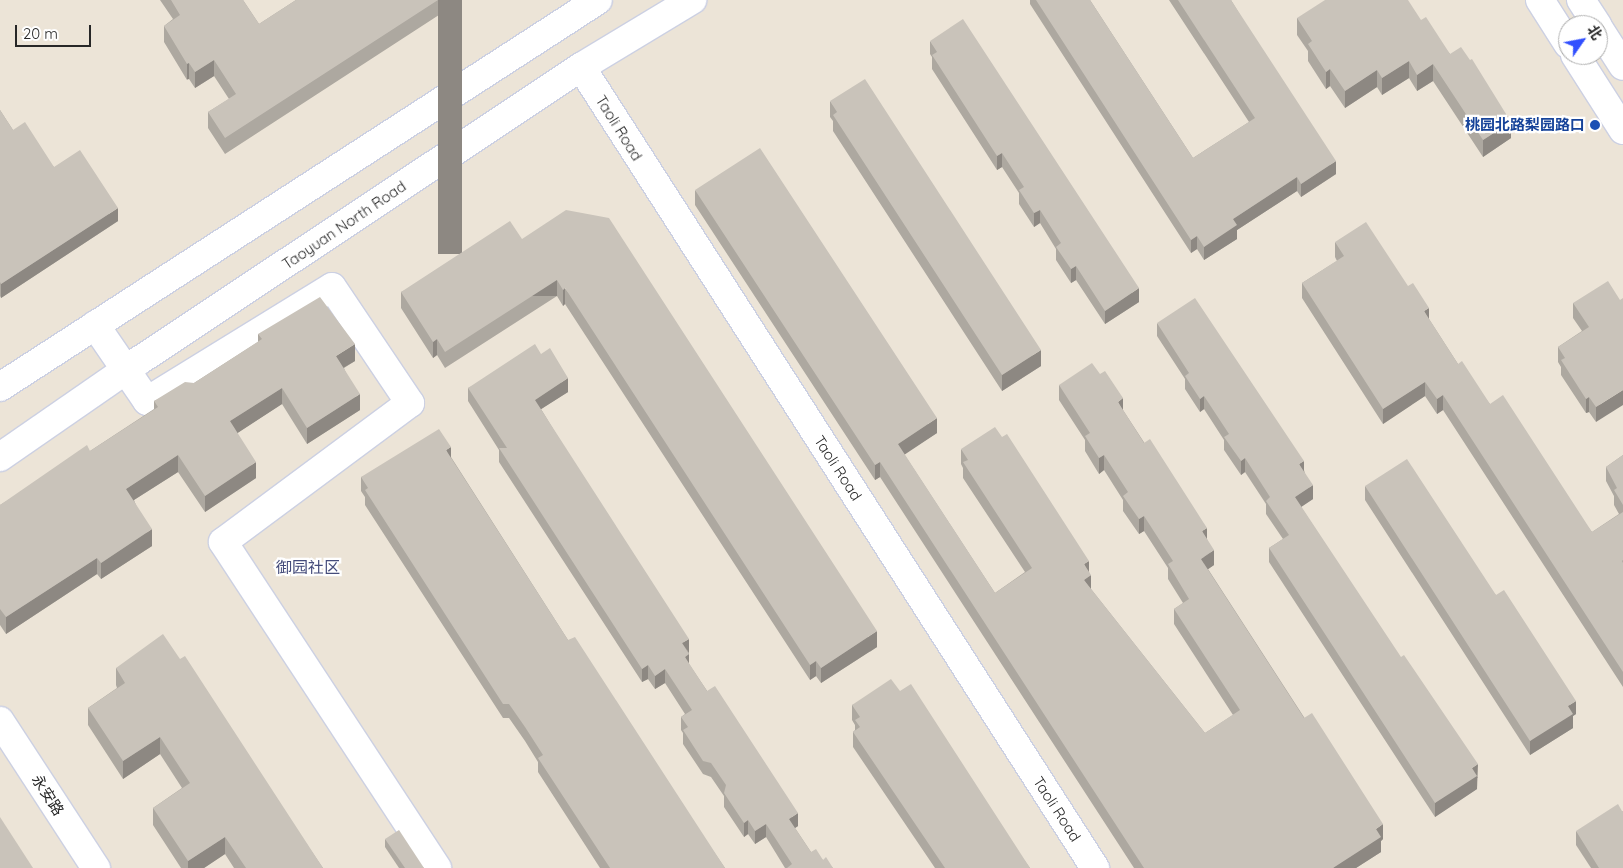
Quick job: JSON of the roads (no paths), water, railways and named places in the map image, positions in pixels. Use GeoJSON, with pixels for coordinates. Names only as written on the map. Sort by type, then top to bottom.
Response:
{"type":"FeatureCollection","features":[{"type":"Feature","properties":{"kind":"street"},"geometry":{"type":"LineString","coordinates":[[0,388],[598,0]]}},
{"type":"Feature","properties":{"kind":"street","name":"Taoyuan North Road"},"geometry":{"type":"LineString","coordinates":[[0,457],[126,369],[582,67],[692,0]]}},
{"type":"Feature","properties":{"kind":"street"},"geometry":{"type":"LineString","coordinates":[[1540,0],[1558,28]]}},
{"type":"Feature","properties":{"kind":"street"},"geometry":{"type":"LineString","coordinates":[[1580,0],[1590,15]]}},
{"type":"Feature","properties":{"kind":"street"},"geometry":{"type":"LineString","coordinates":[[1608,43],[1623,66]]}},
{"type":"Feature","properties":{"kind":"street"},"geometry":{"type":"LineString","coordinates":[[1581,65],[1623,130]]}},
{"type":"Feature","properties":{"kind":"street","name":"Taoli Road"},"geometry":{"type":"LineString","coordinates":[[582,67],[1095,868]]}},
{"type":"Feature","properties":{"kind":"street"},"geometry":{"type":"LineString","coordinates":[[95,325],[147,401],[332,287],[410,403],[223,542],[437,868]]}},
{"type":"Feature","properties":{"kind":"street","name":"永安路"},"geometry":{"type":"LineString","coordinates":[[0,721],[96,868]]}},
{"type":"Feature","properties":{"kind":"place","name":"桃园北路梨园路口"},"geometry":{"type":"Point","coordinates":[1595,125]}},
{"type":"Feature","properties":{"kind":"district","name":"御园社区"},"geometry":{"type":"Point","coordinates":[308,567]}}]}
